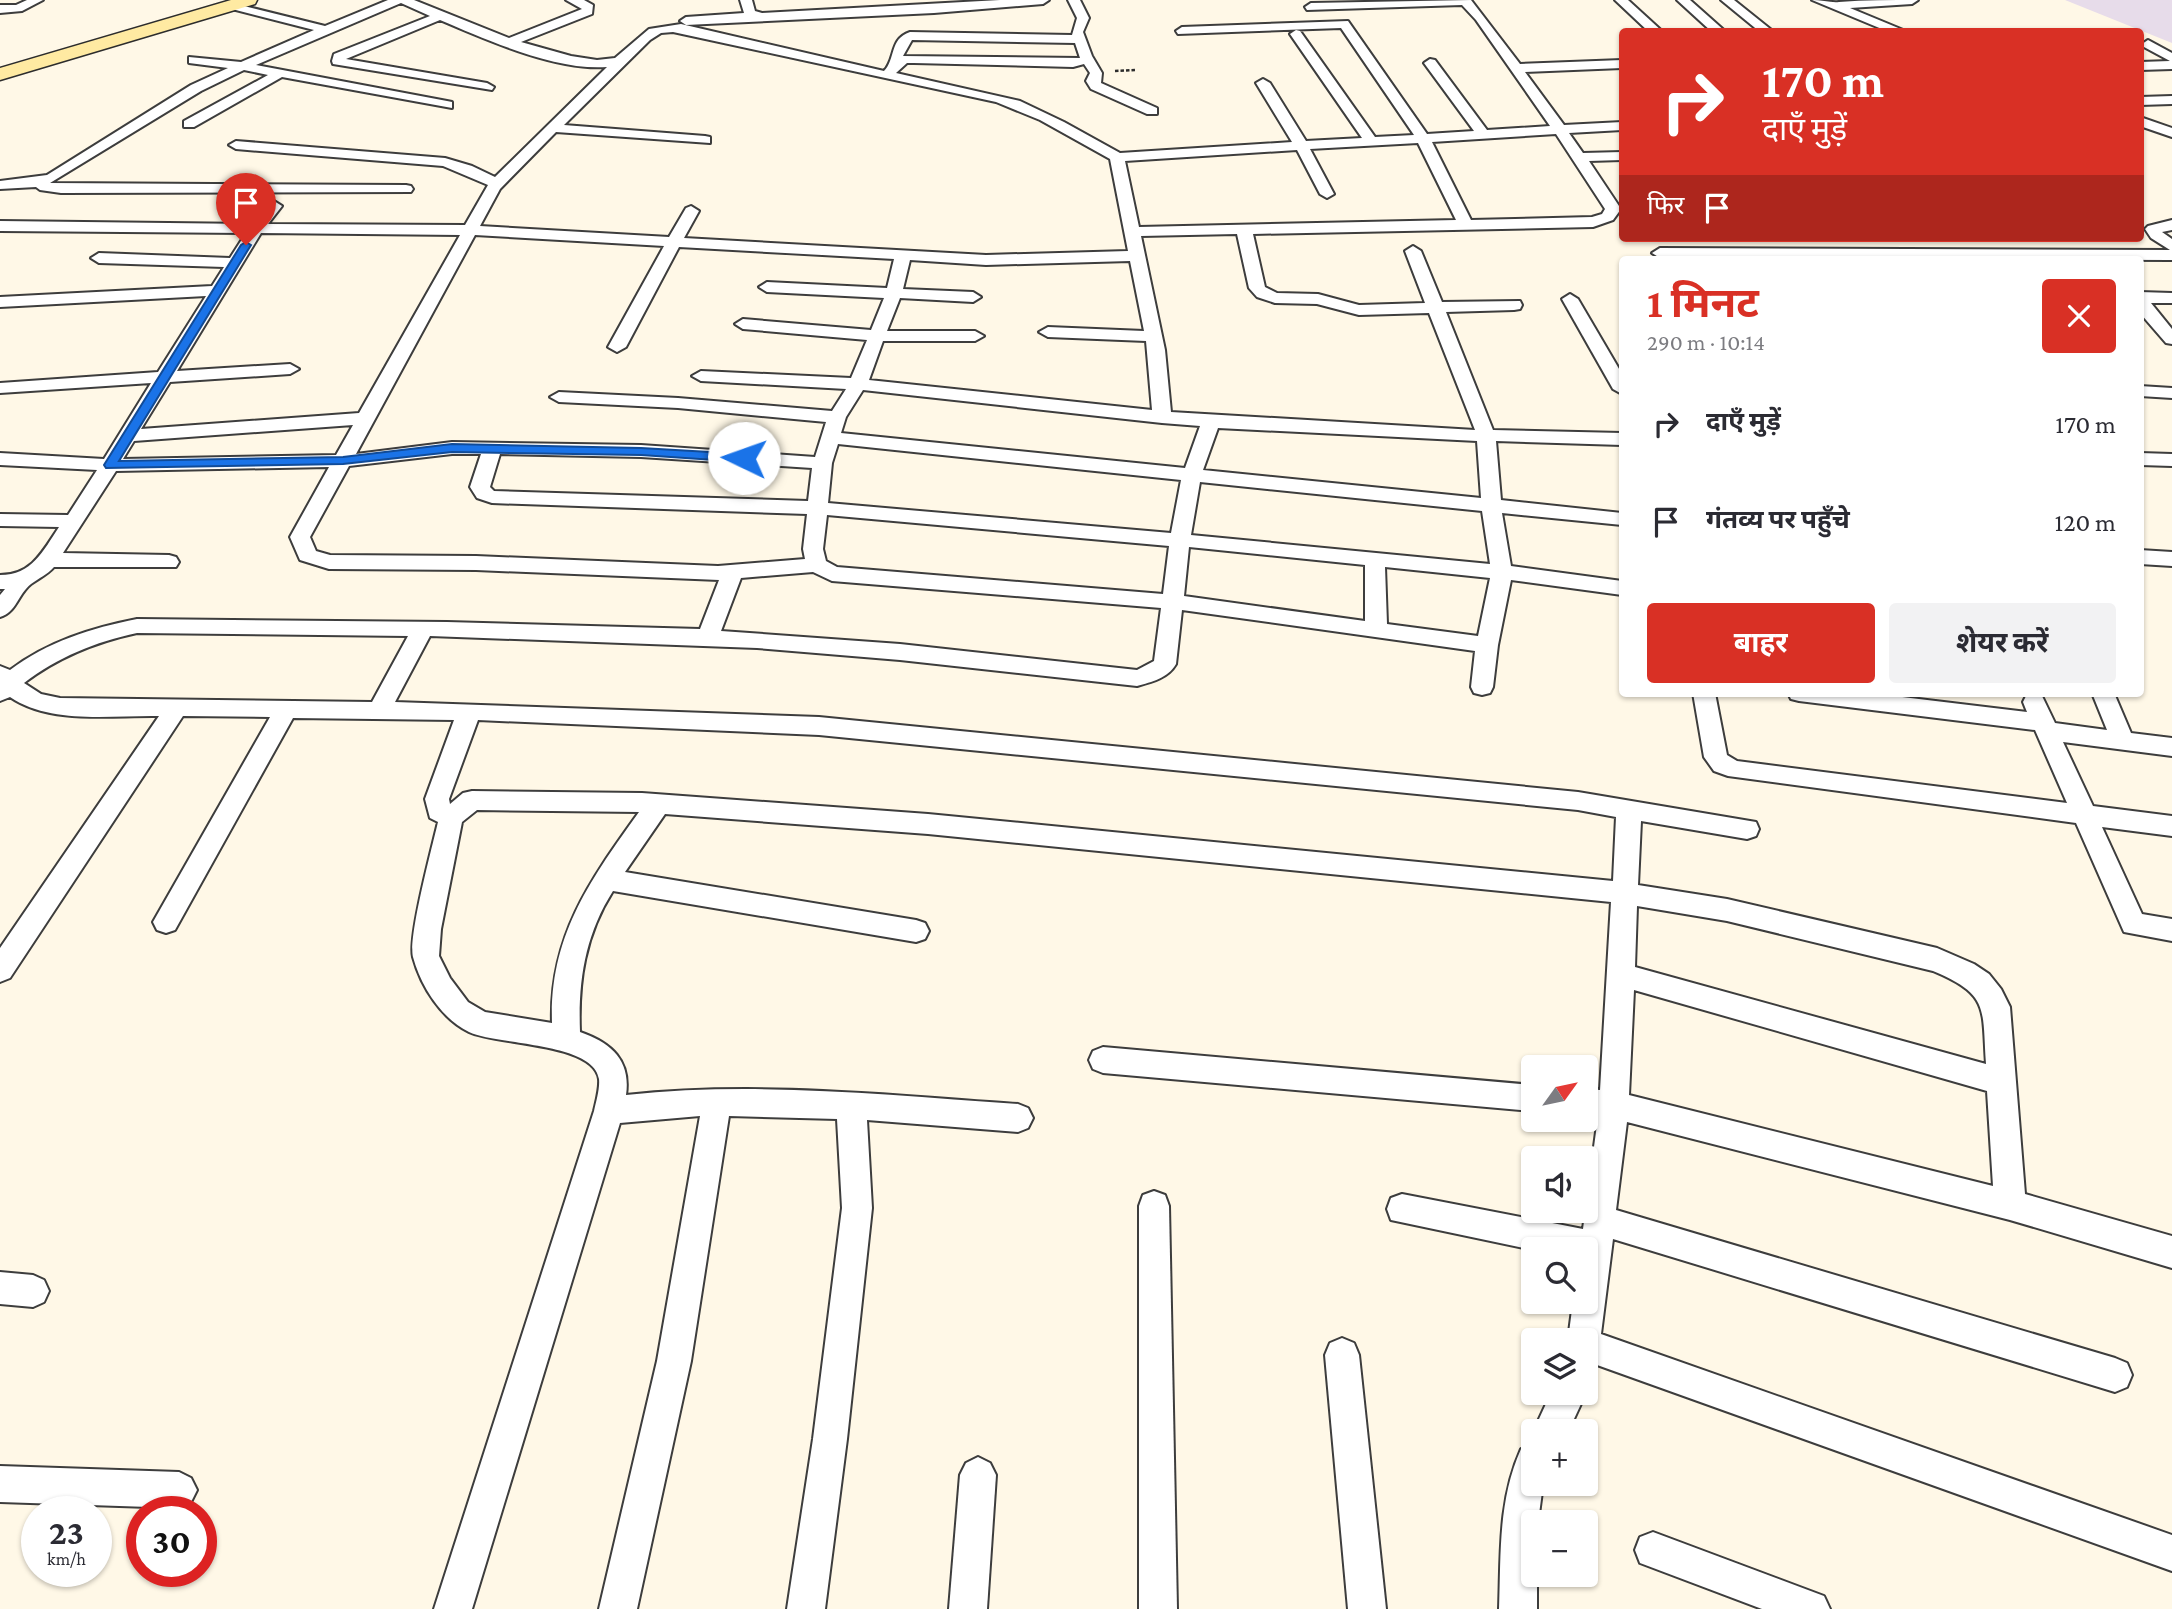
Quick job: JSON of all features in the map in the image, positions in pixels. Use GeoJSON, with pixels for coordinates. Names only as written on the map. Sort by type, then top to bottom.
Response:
{"type":"FeatureCollection","features":[{"type":"Feature","properties":{"kind":"street"},"geometry":{"type":"LineString","coordinates":[[0,9],[19,8],[37,0]]}},
{"type":"Feature","properties":{"kind":"street"},"geometry":{"type":"LineString","coordinates":[[0,186],[52,178],[196,88],[398,0]]}},
{"type":"Feature","properties":{"kind":"street"},"geometry":{"type":"LineString","coordinates":[[404,0],[510,42],[565,58],[599,63],[620,61]]}},
{"type":"Feature","properties":{"kind":"street"},"geometry":{"type":"LineString","coordinates":[[510,42],[595,13],[587,5],[572,0]]}},
{"type":"Feature","properties":{"kind":"street"},"geometry":{"type":"LineString","coordinates":[[746,0],[750,13],[755,16]]}},
{"type":"Feature","properties":{"kind":"street"},"geometry":{"type":"LineString","coordinates":[[1043,0],[694,20],[649,34],[632,54],[620,61],[497,184],[300,537],[307,555],[329,562],[476,563],[732,573],[817,565],[832,574],[1173,601],[1487,645]]}},
{"type":"Feature","properties":{"kind":"street"},"geometry":{"type":"LineString","coordinates":[[1074,0],[1083,18],[1077,32],[1096,73],[1093,81],[1096,86],[1152,111]]}},
{"type":"Feature","properties":{"kind":"street"},"geometry":{"type":"LineString","coordinates":[[1133,232],[1593,222],[1608,217],[1613,209],[1581,157],[1480,17],[1464,0],[1302,8]]}},
{"type":"Feature","properties":{"kind":"street"},"geometry":{"type":"LineString","coordinates":[[1621,0],[1652,28]]}},
{"type":"Feature","properties":{"kind":"street"},"geometry":{"type":"LineString","coordinates":[[1683,0],[1715,28]]}},
{"type":"Feature","properties":{"kind":"street"},"geometry":{"type":"LineString","coordinates":[[1727,0],[1763,28]]}},
{"type":"Feature","properties":{"kind":"street"},"geometry":{"type":"LineString","coordinates":[[1818,0],[1892,28]]}},
{"type":"Feature","properties":{"kind":"street"},"geometry":{"type":"LineString","coordinates":[[1836,6],[1912,0]]}},
{"type":"Feature","properties":{"kind":"street"},"geometry":{"type":"LineString","coordinates":[[0,74],[240,3],[327,30]]}},
{"type":"Feature","properties":{"kind":"street"},"geometry":{"type":"LineString","coordinates":[[982,5],[987,28]]}},
{"type":"Feature","properties":{"kind":"street"},"geometry":{"type":"LineString","coordinates":[[439,16],[339,57],[338,61],[487,87]]}},
{"type":"Feature","properties":{"kind":"street"},"geometry":{"type":"LineString","coordinates":[[648,22],[892,70],[1027,108],[1117,157],[1619,126]]}},
{"type":"Feature","properties":{"kind":"street"},"geometry":{"type":"LineString","coordinates":[[1182,31],[1344,23],[1423,138],[1466,226]]}},
{"type":"Feature","properties":{"kind":"street"},"geometry":{"type":"LineString","coordinates":[[892,70],[907,37],[987,28],[1080,39]]}},
{"type":"Feature","properties":{"kind":"street"},"geometry":{"type":"LineString","coordinates":[[1296,34],[1372,142]]}},
{"type":"Feature","properties":{"kind":"street"},"geometry":{"type":"LineString","coordinates":[[2148,44],[2172,58]]}},
{"type":"Feature","properties":{"kind":"street"},"geometry":{"type":"LineString","coordinates":[[892,70],[914,59],[1073,63],[1087,58]]}},
{"type":"Feature","properties":{"kind":"street"},"geometry":{"type":"LineString","coordinates":[[194,60],[243,66],[447,105]]}},
{"type":"Feature","properties":{"kind":"street"},"geometry":{"type":"LineString","coordinates":[[1430,63],[1483,134]]}},
{"type":"Feature","properties":{"kind":"street"},"geometry":{"type":"LineString","coordinates":[[1518,68],[1619,64]]}},
{"type":"Feature","properties":{"kind":"street"},"geometry":{"type":"LineString","coordinates":[[2144,66],[2172,65]]}},
{"type":"Feature","properties":{"kind":"street"},"geometry":{"type":"LineString","coordinates":[[189,124],[280,74]]}},
{"type":"Feature","properties":{"kind":"street"},"geometry":{"type":"LineString","coordinates":[[1263,83],[1327,194]]}},
{"type":"Feature","properties":{"kind":"street"},"geometry":{"type":"LineString","coordinates":[[2144,101],[2172,100]]}},
{"type":"Feature","properties":{"kind":"street"},"geometry":{"type":"LineString","coordinates":[[2144,122],[2172,132]]}},
{"type":"Feature","properties":{"kind":"street"},"geometry":{"type":"LineString","coordinates":[[553,128],[705,140]]}},
{"type":"Feature","properties":{"kind":"street"},"geometry":{"type":"LineString","coordinates":[[236,145],[445,162],[467,169],[497,184]]}},
{"type":"Feature","properties":{"kind":"street"},"geometry":{"type":"LineString","coordinates":[[1581,157],[1619,156]]}},
{"type":"Feature","properties":{"kind":"street"},"geometry":{"type":"LineString","coordinates":[[1117,157],[1153,336],[1162,416]]}},
{"type":"Feature","properties":{"kind":"street"},"geometry":{"type":"LineString","coordinates":[[39,182],[45,187],[61,189],[406,189]]}},
{"type":"Feature","properties":{"kind":"street"},"geometry":{"type":"LineString","coordinates":[[0,582],[22,581],[38,573],[48,560],[110,465],[234,263],[274,206]]}},
{"type":"Feature","properties":{"kind":"street"},"geometry":{"type":"LineString","coordinates":[[617,347],[691,211]]}},
{"type":"Feature","properties":{"kind":"street"},"geometry":{"type":"LineString","coordinates":[[2172,225],[2153,229],[2172,246]]}},
{"type":"Feature","properties":{"kind":"street"},"geometry":{"type":"LineString","coordinates":[[0,226],[469,230],[903,257],[1011,260],[1138,256]]}},
{"type":"Feature","properties":{"kind":"street"},"geometry":{"type":"LineString","coordinates":[[1244,230],[1257,288],[1263,294],[1275,298],[1318,299],[1359,310],[1514,305]]}},
{"type":"Feature","properties":{"kind":"street"},"geometry":{"type":"LineString","coordinates":[[1413,251],[1486,435],[1490,505],[1502,572],[1487,645],[1482,687]]}},
{"type":"Feature","properties":{"kind":"street"},"geometry":{"type":"LineString","coordinates":[[1660,253],[1986,256]]}},
{"type":"Feature","properties":{"kind":"street"},"geometry":{"type":"LineString","coordinates":[[2134,256],[2172,255]]}},
{"type":"Feature","properties":{"kind":"street"},"geometry":{"type":"LineString","coordinates":[[817,565],[813,549],[822,463],[837,417],[858,384],[893,295],[903,257]]}},
{"type":"Feature","properties":{"kind":"street"},"geometry":{"type":"LineString","coordinates":[[99,258],[234,263]]}},
{"type":"Feature","properties":{"kind":"street"},"geometry":{"type":"LineString","coordinates":[[767,287],[973,297]]}},
{"type":"Feature","properties":{"kind":"street"},"geometry":{"type":"LineString","coordinates":[[0,302],[217,291]]}},
{"type":"Feature","properties":{"kind":"street"},"geometry":{"type":"LineString","coordinates":[[2144,298],[2172,298]]}},
{"type":"Feature","properties":{"kind":"street"},"geometry":{"type":"LineString","coordinates":[[1570,299],[1619,385]]}},
{"type":"Feature","properties":{"kind":"street"},"geometry":{"type":"LineString","coordinates":[[2144,304],[2172,339]]}},
{"type":"Feature","properties":{"kind":"street"},"geometry":{"type":"LineString","coordinates":[[743,324],[875,336],[975,336]]}},
{"type":"Feature","properties":{"kind":"street"},"geometry":{"type":"LineString","coordinates":[[1048,332],[1153,336]]}},
{"type":"Feature","properties":{"kind":"street"},"geometry":{"type":"LineString","coordinates":[[0,388],[290,369]]}},
{"type":"Feature","properties":{"kind":"street"},"geometry":{"type":"LineString","coordinates":[[701,376],[858,384],[1211,422],[1619,439]]}},
{"type":"Feature","properties":{"kind":"street"},"geometry":{"type":"LineString","coordinates":[[2144,391],[2172,393]]}},
{"type":"Feature","properties":{"kind":"street"},"geometry":{"type":"LineString","coordinates":[[559,397],[678,403],[837,417]]}},
{"type":"Feature","properties":{"kind":"street"},"geometry":{"type":"LineString","coordinates":[[128,436],[368,418]]}},
{"type":"Feature","properties":{"kind":"street"},"geometry":{"type":"LineString","coordinates":[[1211,422],[1192,475],[1180,540],[1165,664],[1153,673],[1138,678],[893,651],[707,639],[423,629],[137,626],[78,640],[3,683],[36,702],[60,706],[469,712],[819,726],[1578,801],[1746,829]]}},
{"type":"Feature","properties":{"kind":"street"},"geometry":{"type":"LineString","coordinates":[[832,438],[1619,519]]}},
{"type":"Feature","properties":{"kind":"street"},"geometry":{"type":"LineString","coordinates":[[0,459],[110,465],[343,461],[413,451],[492,449],[641,452],[822,463]]}},
{"type":"Feature","properties":{"kind":"street"},"geometry":{"type":"LineString","coordinates":[[492,449],[480,486],[484,494],[492,498],[818,508],[1180,540],[1502,572],[1619,588]]}},
{"type":"Feature","properties":{"kind":"street"},"geometry":{"type":"LineString","coordinates":[[2144,459],[2172,460]]}},
{"type":"Feature","properties":{"kind":"street"},"geometry":{"type":"LineString","coordinates":[[0,520],[73,521]]}},
{"type":"Feature","properties":{"kind":"street"},"geometry":{"type":"LineString","coordinates":[[2144,557],[2172,559]]}},
{"type":"Feature","properties":{"kind":"street"},"geometry":{"type":"LineString","coordinates":[[48,560],[169,562]]}},
{"type":"Feature","properties":{"kind":"street"},"geometry":{"type":"LineString","coordinates":[[1375,561],[1376,630]]}},
{"type":"Feature","properties":{"kind":"street"},"geometry":{"type":"LineString","coordinates":[[707,639],[732,573]]}},
{"type":"Feature","properties":{"kind":"street"},"geometry":{"type":"LineString","coordinates":[[0,610],[22,581]]}},
{"type":"Feature","properties":{"kind":"street"},"geometry":{"type":"LineString","coordinates":[[379,711],[423,629]]}},
{"type":"Feature","properties":{"kind":"street"},"geometry":{"type":"LineString","coordinates":[[1705,697],[1716,757],[1722,765],[1736,770],[2084,817],[2098,816],[2172,826]]}},
{"type":"Feature","properties":{"kind":"street"},"geometry":{"type":"LineString","coordinates":[[1838,697],[2042,718],[2123,741],[2172,747]]}},
{"type":"Feature","properties":{"kind":"street"},"geometry":{"type":"LineString","coordinates":[[2105,697],[2123,741]]}},
{"type":"Feature","properties":{"kind":"street"},"geometry":{"type":"LineString","coordinates":[[0,970],[177,707]]}},
{"type":"Feature","properties":{"kind":"street"},"geometry":{"type":"LineString","coordinates":[[166,922],[286,709]]}},
{"type":"Feature","properties":{"kind":"street"},"geometry":{"type":"LineString","coordinates":[[451,817],[439,811],[437,799],[469,712]]}},
{"type":"Feature","properties":{"kind":"street"},"geometry":{"type":"LineString","coordinates":[[2042,718],[2133,924],[2172,930]]}},
{"type":"Feature","properties":{"kind":"street"},"geometry":{"type":"LineString","coordinates":[[453,1609],[609,1111],[614,1077],[604,1060],[584,1046],[566,1040],[480,1024],[458,1011],[440,986],[426,956],[428,929],[451,817],[463,805],[482,799],[659,804],[928,824],[1625,893],[1727,910],[1937,960],[1966,973],[1987,988],[1996,1007],[2010,1205]]}},
{"type":"Feature","properties":{"kind":"street"},"geometry":{"type":"LineString","coordinates":[[566,1040],[566,986],[573,945],[584,915],[606,878],[659,804]]}},
{"type":"Feature","properties":{"kind":"street"},"geometry":{"type":"LineString","coordinates":[[1587,1328],[1597,1233],[1600,1104],[1621,975],[1629,810]]}},
{"type":"Feature","properties":{"kind":"street"},"geometry":{"type":"LineString","coordinates":[[606,878],[916,931]]}},
{"type":"Feature","properties":{"kind":"street"},"geometry":{"type":"LineString","coordinates":[[1621,975],[2002,1082]]}},
{"type":"Feature","properties":{"kind":"street"},"geometry":{"type":"LineString","coordinates":[[1103,1060],[1521,1097]]}},
{"type":"Feature","properties":{"kind":"street"},"geometry":{"type":"LineString","coordinates":[[609,1111],[662,1104],[718,1102],[1018,1118]]}},
{"type":"Feature","properties":{"kind":"street"},"geometry":{"type":"LineString","coordinates":[[618,1609],[674,1361],[718,1102]]}},
{"type":"Feature","properties":{"kind":"street"},"geometry":{"type":"LineString","coordinates":[[1600,1104],[2010,1205],[2172,1252]]}},
{"type":"Feature","properties":{"kind":"street"},"geometry":{"type":"LineString","coordinates":[[806,1609],[830,1438],[857,1208],[850,1107]]}},
{"type":"Feature","properties":{"kind":"street"},"geometry":{"type":"LineString","coordinates":[[1154,1206],[1158,1609]]}},
{"type":"Feature","properties":{"kind":"street"},"geometry":{"type":"LineString","coordinates":[[1402,1209],[1597,1233],[2115,1375]]}},
{"type":"Feature","properties":{"kind":"street"},"geometry":{"type":"LineString","coordinates":[[0,1288],[33,1291]]}},
{"type":"Feature","properties":{"kind":"street"},"geometry":{"type":"LineString","coordinates":[[1598,1348],[2172,1553]]}},
{"type":"Feature","properties":{"kind":"street"},"geometry":{"type":"LineString","coordinates":[[1342,1355],[1367,1609]]}},
{"type":"Feature","properties":{"kind":"street"},"geometry":{"type":"LineString","coordinates":[[968,1609],[978,1475]]}},
{"type":"Feature","properties":{"kind":"street"},"geometry":{"type":"LineString","coordinates":[[0,1484],[179,1490]]}},
{"type":"Feature","properties":{"kind":"street"},"geometry":{"type":"LineString","coordinates":[[1518,1609],[1523,1496]]}},
{"type":"Feature","properties":{"kind":"street"},"geometry":{"type":"LineString","coordinates":[[1653,1550],[1811,1609]]}},
{"type":"Feature","properties":{"kind":"shaded area"},"geometry":{"type":"Polygon","coordinates":[[[2065,0],[2172,0],[2172,43],[2144,32],[2144,28],[2135,28],[2065,0]]]}},
{"type":"Feature","properties":{"kind":"route"},"geometry":{"type":"LineString","coordinates":[[246,245],[110,465],[343,461],[452,448],[641,452],[744,458]]}}]}
